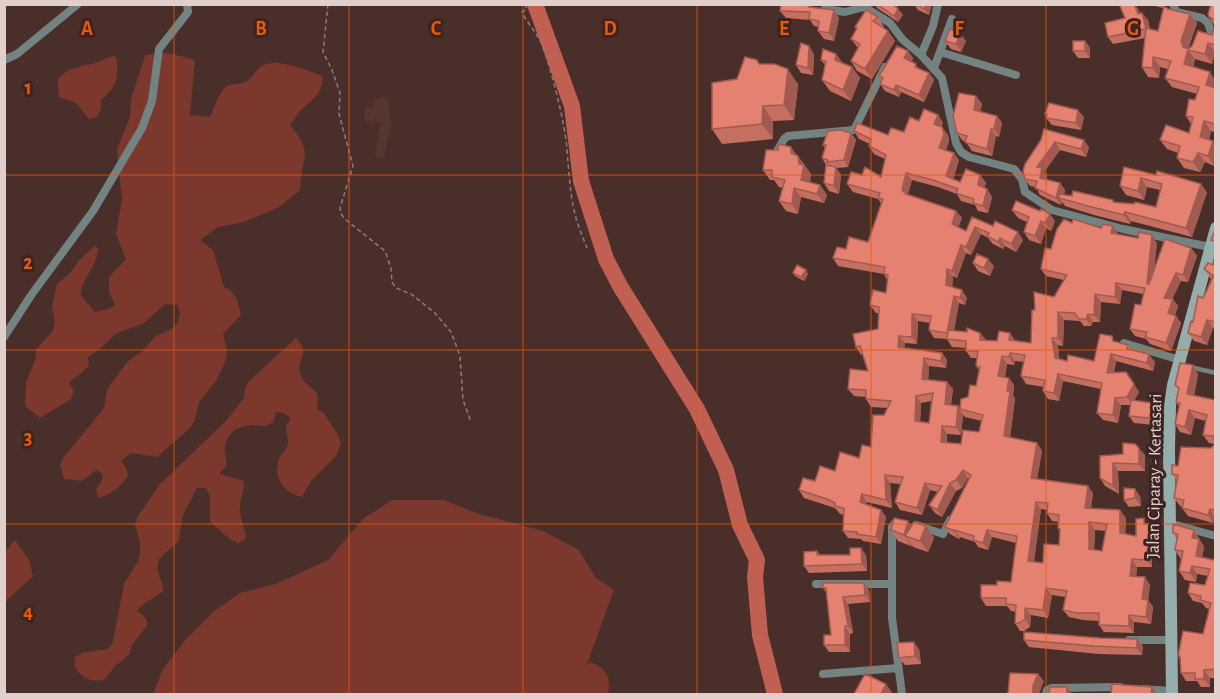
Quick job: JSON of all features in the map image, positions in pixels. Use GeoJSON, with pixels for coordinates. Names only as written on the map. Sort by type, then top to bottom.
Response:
{"type":"FeatureCollection","features":[{"type":"Feature","properties":{"kind":"main road","name":"Jalan Ciparay - Kertasari"},"geometry":{"type":"LineString","coordinates":[[1172,693],[1169,523],[1174,448],[1171,396],[1215,228]]}},
{"type":"Feature","properties":{"kind":"street"},"geometry":{"type":"LineString","coordinates":[[4,60],[18,54],[78,4]]}},
{"type":"Feature","properties":{"kind":"street"},"geometry":{"type":"LineString","coordinates":[[4,337],[32,294],[93,211],[142,128],[152,101],[159,49],[188,12],[187,4]]}},
{"type":"Feature","properties":{"kind":"street"},"geometry":{"type":"LineString","coordinates":[[921,55],[933,26],[938,4]]}},
{"type":"Feature","properties":{"kind":"street"},"geometry":{"type":"LineString","coordinates":[[1173,4],[1176,12],[1205,20],[1208,23],[1213,33],[1200,36]]}},
{"type":"Feature","properties":{"kind":"street"},"geometry":{"type":"LineString","coordinates":[[816,8],[845,12],[864,6],[890,23],[903,40],[921,55],[942,78],[960,152],[969,158],[1014,169],[1022,179],[1024,192],[1031,198],[1052,210],[1103,224],[1210,247]]}},
{"type":"Feature","properties":{"kind":"street"},"geometry":{"type":"LineString","coordinates":[[934,68],[952,20]]}},
{"type":"Feature","properties":{"kind":"street"},"geometry":{"type":"LineString","coordinates":[[897,49],[903,40]]}},
{"type":"Feature","properties":{"kind":"street"},"geometry":{"type":"LineString","coordinates":[[940,52],[1016,75]]}},
{"type":"Feature","properties":{"kind":"street"},"geometry":{"type":"LineString","coordinates":[[775,154],[788,136],[854,130],[870,94],[890,59]]}},
{"type":"Feature","properties":{"kind":"street"},"geometry":{"type":"LineString","coordinates":[[1124,344],[1179,362]]}},
{"type":"Feature","properties":{"kind":"street"},"geometry":{"type":"LineString","coordinates":[[902,694],[892,618],[892,527],[896,522],[906,523],[943,534],[955,509]]}},
{"type":"Feature","properties":{"kind":"street"},"geometry":{"type":"LineString","coordinates":[[1169,523],[1215,536]]}},
{"type":"Feature","properties":{"kind":"street"},"geometry":{"type":"LineString","coordinates":[[816,584],[891,584]]}},
{"type":"Feature","properties":{"kind":"street"},"geometry":{"type":"LineString","coordinates":[[1117,639],[1171,640]]}},
{"type":"Feature","properties":{"kind":"street"},"geometry":{"type":"LineString","coordinates":[[823,674],[898,668]]}},
{"type":"Feature","properties":{"kind":"street"},"geometry":{"type":"LineString","coordinates":[[1046,694],[1047,690],[1052,688],[1121,687],[1172,693]]}},
{"type":"Feature","properties":{"kind":"lane"},"geometry":{"type":"LineString","coordinates":[[1179,362],[1215,373]]}},
{"type":"Feature","properties":{"kind":"path"},"geometry":{"type":"LineString","coordinates":[[328,4],[323,52],[340,93],[339,114],[353,166],[340,208],[341,214],[385,251],[391,268],[392,282],[396,288],[411,294],[435,313],[451,332],[460,356],[463,400],[471,422]]}},
{"type":"Feature","properties":{"kind":"path"},"geometry":{"type":"LineString","coordinates":[[525,4],[527,9],[522,12],[527,24],[536,30],[554,84],[565,137],[574,208],[586,248]]}},
{"type":"Feature","properties":{"kind":"shaded area"},"geometry":{"type":"Polygon","coordinates":[[[168,53],[195,60],[190,115],[210,117],[226,87],[247,81],[266,64],[282,63],[300,68],[322,76],[322,82],[319,92],[299,112],[290,125],[302,143],[305,156],[300,190],[279,207],[244,222],[218,227],[200,240],[213,250],[224,287],[231,291],[237,299],[241,315],[223,334],[227,351],[226,360],[216,381],[199,402],[195,420],[190,428],[157,457],[131,453],[121,461],[128,476],[115,490],[98,498],[96,489],[103,474],[96,470],[82,481],[64,479],[60,465],[104,408],[107,390],[127,362],[141,352],[156,336],[172,329],[178,322],[180,313],[178,305],[165,304],[144,323],[115,334],[88,357],[89,365],[69,383],[74,391],[71,399],[40,418],[25,406],[26,382],[36,358],[36,349],[52,332],[55,323],[52,306],[57,284],[95,246],[98,249],[97,256],[83,285],[81,296],[95,312],[115,305],[109,293],[109,277],[126,259],[116,234],[122,199],[117,149],[130,117],[131,99],[146,55],[168,53]]]}},
{"type":"Feature","properties":{"kind":"shaded area"},"geometry":{"type":"Polygon","coordinates":[[[114,56],[117,59],[115,82],[101,100],[101,109],[97,117],[89,119],[76,103],[59,97],[58,79],[62,75],[114,56]]]}},
{"type":"Feature","properties":{"kind":"shaded area"},"geometry":{"type":"Polygon","coordinates":[[[388,97],[391,125],[384,159],[375,157],[380,125],[385,124],[376,122],[374,115],[373,122],[365,121],[365,107],[374,107],[375,98],[388,97]]]}},
{"type":"Feature","properties":{"kind":"shaded area"},"geometry":{"type":"Polygon","coordinates":[[[296,338],[303,348],[299,368],[301,377],[318,395],[317,409],[324,413],[338,435],[341,444],[336,456],[311,481],[302,497],[285,488],[277,471],[280,457],[288,445],[286,426],[291,418],[284,413],[276,412],[274,421],[267,426],[241,427],[231,433],[225,446],[227,465],[220,473],[244,481],[240,509],[246,539],[238,543],[210,522],[210,496],[206,488],[197,488],[182,517],[179,541],[159,559],[157,568],[164,590],[137,611],[144,616],[148,624],[132,645],[129,655],[115,666],[104,680],[87,679],[76,668],[75,657],[82,653],[108,649],[113,642],[124,584],[138,561],[140,553],[135,524],[138,516],[160,484],[226,421],[244,398],[249,381],[296,338]]]}},
{"type":"Feature","properties":{"kind":"shaded area"},"geometry":{"type":"Polygon","coordinates":[[[392,500],[444,500],[476,513],[543,531],[579,550],[595,577],[614,590],[586,667],[590,662],[604,670],[609,682],[608,694],[153,694],[163,669],[186,639],[213,612],[240,593],[276,584],[328,560],[363,519],[392,500]]]}},
{"type":"Feature","properties":{"kind":"shaded area"},"geometry":{"type":"Polygon","coordinates":[[[15,540],[29,560],[33,576],[5,602],[5,552],[15,540]]]}},
{"type":"Feature","properties":{"kind":"building"},"geometry":{"type":"Polygon","coordinates":[[[781,4],[807,4],[809,7],[834,10],[829,33],[818,31],[819,21],[809,19],[810,12],[780,11],[781,4]]]}},
{"type":"Feature","properties":{"kind":"building"},"geometry":{"type":"Polygon","coordinates":[[[877,4],[892,4],[898,9],[894,16],[877,4]]]}},
{"type":"Feature","properties":{"kind":"building"},"geometry":{"type":"Polygon","coordinates":[[[916,4],[926,4],[924,9],[916,4]]]}},
{"type":"Feature","properties":{"kind":"building"},"geometry":{"type":"Polygon","coordinates":[[[1134,4],[1138,14],[1142,13],[1146,29],[1108,37],[1105,23],[1125,18],[1120,6],[1134,4]]]}},
{"type":"Feature","properties":{"kind":"building"},"geometry":{"type":"Polygon","coordinates":[[[1211,4],[1215,4],[1215,20],[1208,14],[1211,4]]]}},
{"type":"Feature","properties":{"kind":"building"},"geometry":{"type":"Polygon","coordinates":[[[1164,6],[1190,14],[1181,41],[1183,47],[1188,49],[1192,46],[1198,31],[1212,35],[1215,24],[1215,45],[1208,43],[1205,54],[1188,50],[1184,64],[1210,72],[1206,85],[1215,88],[1215,124],[1204,121],[1200,137],[1213,141],[1208,156],[1198,153],[1193,162],[1177,158],[1180,146],[1160,140],[1166,125],[1189,133],[1193,117],[1186,116],[1189,99],[1195,100],[1199,87],[1165,78],[1171,61],[1153,57],[1153,68],[1142,67],[1146,28],[1158,31],[1164,6]]]}},
{"type":"Feature","properties":{"kind":"building"},"geometry":{"type":"Polygon","coordinates":[[[866,10],[878,17],[873,21],[888,31],[865,69],[851,61],[860,44],[851,39],[857,28],[855,27],[866,10]]]}},
{"type":"Feature","properties":{"kind":"building"},"geometry":{"type":"Polygon","coordinates":[[[950,29],[960,33],[956,44],[945,41],[950,29]]]}},
{"type":"Feature","properties":{"kind":"building"},"geometry":{"type":"Polygon","coordinates":[[[1073,41],[1085,41],[1085,51],[1073,51],[1073,41]]]}},
{"type":"Feature","properties":{"kind":"building"},"geometry":{"type":"Polygon","coordinates":[[[801,43],[809,46],[808,68],[796,65],[801,43]]]}},
{"type":"Feature","properties":{"kind":"building"},"geometry":{"type":"Polygon","coordinates":[[[897,46],[908,51],[904,58],[916,64],[915,67],[929,73],[919,95],[896,85],[894,90],[880,84],[883,78],[879,76],[897,46]]]}},
{"type":"Feature","properties":{"kind":"building"},"geometry":{"type":"Polygon","coordinates":[[[823,49],[836,54],[835,60],[852,67],[843,90],[822,80],[826,61],[821,60],[823,49]]]}},
{"type":"Feature","properties":{"kind":"building"},"geometry":{"type":"Polygon","coordinates":[[[745,57],[757,60],[759,64],[774,64],[788,69],[784,105],[763,106],[762,124],[712,129],[712,83],[737,79],[745,57]]]}},
{"type":"Feature","properties":{"kind":"building"},"geometry":{"type":"Polygon","coordinates":[[[959,93],[976,96],[974,110],[997,116],[994,129],[991,129],[987,149],[965,142],[967,136],[957,133],[953,116],[959,93]]]}},
{"type":"Feature","properties":{"kind":"building"},"geometry":{"type":"Polygon","coordinates":[[[1049,103],[1078,110],[1076,123],[1046,118],[1049,103]]]}},
{"type":"Feature","properties":{"kind":"building"},"geometry":{"type":"Polygon","coordinates":[[[924,109],[938,115],[934,124],[942,127],[944,134],[939,148],[954,153],[946,176],[960,182],[966,169],[980,175],[978,185],[987,189],[983,206],[973,203],[974,199],[956,193],[958,189],[906,173],[902,190],[906,194],[956,211],[952,224],[966,231],[972,217],[993,226],[995,221],[1018,232],[1011,244],[1000,238],[998,242],[987,236],[989,233],[975,227],[966,247],[961,245],[952,271],[947,269],[946,285],[962,290],[960,298],[954,296],[947,333],[929,330],[931,316],[912,314],[912,337],[899,336],[898,347],[942,353],[941,361],[924,358],[922,379],[947,382],[945,404],[958,406],[956,427],[942,426],[941,442],[961,444],[963,430],[979,432],[983,415],[960,409],[961,399],[968,397],[970,385],[976,386],[980,367],[976,366],[978,351],[966,351],[966,341],[947,339],[948,330],[967,332],[967,328],[980,333],[980,340],[997,341],[999,331],[1010,333],[1009,340],[1031,343],[1032,310],[1035,310],[1034,292],[1054,297],[1067,275],[1041,269],[1045,248],[1051,249],[1057,229],[1064,219],[1072,223],[1073,219],[1101,228],[1103,224],[1113,226],[1111,233],[1138,238],[1139,232],[1152,235],[1147,284],[1149,284],[1165,239],[1191,248],[1183,275],[1176,273],[1164,298],[1173,299],[1168,313],[1176,316],[1166,343],[1145,337],[1147,332],[1130,329],[1135,304],[1141,305],[1145,288],[1116,283],[1115,297],[1095,294],[1094,315],[1088,314],[1086,319],[1079,319],[1075,313],[1058,312],[1058,338],[1052,338],[1055,358],[1067,361],[1068,355],[1094,361],[1100,334],[1112,336],[1113,341],[1128,345],[1127,349],[1149,354],[1147,363],[1111,354],[1107,373],[1126,372],[1134,384],[1127,397],[1115,398],[1113,415],[1097,413],[1102,383],[1058,374],[1054,393],[1043,391],[1045,380],[1021,376],[1025,355],[1010,353],[1009,357],[1002,356],[998,376],[1009,378],[1007,391],[1010,391],[1004,436],[1037,443],[1031,478],[1088,486],[1085,508],[1120,510],[1120,533],[1136,536],[1136,519],[1144,518],[1144,524],[1151,524],[1151,550],[1147,550],[1147,560],[1132,559],[1130,576],[1145,577],[1142,599],[1148,600],[1146,617],[1129,615],[1129,626],[1099,625],[1099,613],[1077,613],[1063,610],[1067,591],[1046,588],[1043,610],[1025,608],[1025,619],[1019,623],[1015,623],[1016,605],[1006,604],[1006,598],[981,598],[981,585],[997,585],[997,581],[1011,582],[1017,536],[987,530],[983,543],[973,540],[974,536],[945,527],[971,475],[963,470],[956,480],[950,483],[937,510],[929,505],[942,486],[925,483],[917,508],[895,502],[903,477],[885,475],[886,500],[862,494],[860,502],[881,510],[876,537],[843,531],[844,508],[835,506],[835,503],[827,499],[799,490],[803,478],[815,481],[820,466],[835,471],[840,452],[859,458],[862,445],[871,447],[873,415],[884,415],[891,401],[866,399],[866,390],[848,389],[850,369],[868,371],[860,346],[856,347],[853,334],[878,329],[879,307],[870,305],[873,290],[886,293],[888,275],[884,274],[885,267],[833,258],[837,247],[846,249],[849,237],[868,242],[883,199],[878,198],[880,193],[847,184],[851,172],[862,175],[865,167],[881,177],[886,155],[869,146],[871,139],[854,131],[857,123],[888,135],[891,128],[904,132],[910,117],[919,121],[924,109]],[[933,393],[916,396],[915,421],[929,423],[933,393]],[[1036,502],[1028,561],[1043,563],[1044,544],[1059,545],[1059,515],[1047,513],[1048,503],[1036,502]],[[1089,522],[1089,549],[1102,551],[1107,524],[1089,522]]]}},
{"type":"Feature","properties":{"kind":"building"},"geometry":{"type":"Polygon","coordinates":[[[1044,129],[1084,140],[1081,149],[1055,142],[1037,167],[1042,168],[1040,178],[1060,183],[1056,198],[1035,188],[1037,181],[1025,179],[1023,171],[1041,140],[1044,129]]]}},
{"type":"Feature","properties":{"kind":"building"},"geometry":{"type":"Polygon","coordinates":[[[840,130],[851,133],[844,160],[827,162],[828,160],[822,158],[826,145],[823,145],[828,131],[840,130]]]}},
{"type":"Feature","properties":{"kind":"building"},"geometry":{"type":"Polygon","coordinates":[[[779,144],[791,147],[791,153],[798,156],[799,164],[804,165],[801,180],[820,185],[817,194],[794,188],[792,204],[779,201],[785,180],[772,177],[772,170],[763,170],[766,150],[778,150],[779,144]]]}},
{"type":"Feature","properties":{"kind":"building"},"geometry":{"type":"Polygon","coordinates":[[[826,165],[836,167],[834,186],[824,183],[826,165]]]}},
{"type":"Feature","properties":{"kind":"building"},"geometry":{"type":"Polygon","coordinates":[[[1124,167],[1156,175],[1157,171],[1201,184],[1186,228],[1059,198],[1059,194],[1072,196],[1073,191],[1113,200],[1113,202],[1134,204],[1135,202],[1156,207],[1162,184],[1141,178],[1138,191],[1120,186],[1124,167]]]}},
{"type":"Feature","properties":{"kind":"building"},"geometry":{"type":"Polygon","coordinates":[[[1016,201],[1050,214],[1045,223],[1041,221],[1035,236],[1024,232],[1029,217],[1012,210],[1016,201]]]}},
{"type":"Feature","properties":{"kind":"building"},"geometry":{"type":"Polygon","coordinates":[[[977,254],[988,259],[984,268],[973,263],[977,254]]]}},
{"type":"Feature","properties":{"kind":"building"},"geometry":{"type":"Polygon","coordinates":[[[1215,259],[1214,276],[1204,269],[1208,263],[1213,265],[1215,259]]]}},
{"type":"Feature","properties":{"kind":"building"},"geometry":{"type":"Polygon","coordinates":[[[797,265],[806,270],[801,277],[793,273],[797,265]]]}},
{"type":"Feature","properties":{"kind":"building"},"geometry":{"type":"Polygon","coordinates":[[[1213,277],[1215,278],[1215,322],[1207,320],[1201,337],[1188,333],[1191,321],[1193,322],[1198,296],[1203,298],[1213,277]]]}},
{"type":"Feature","properties":{"kind":"building"},"geometry":{"type":"Polygon","coordinates":[[[1180,363],[1193,365],[1187,394],[1215,400],[1215,441],[1213,436],[1203,435],[1207,415],[1189,410],[1185,427],[1175,424],[1180,403],[1176,402],[1179,388],[1175,385],[1180,363]]]}},
{"type":"Feature","properties":{"kind":"building"},"geometry":{"type":"Polygon","coordinates":[[[1131,400],[1152,403],[1150,418],[1129,416],[1131,400]]]}},
{"type":"Feature","properties":{"kind":"building"},"geometry":{"type":"Polygon","coordinates":[[[1123,443],[1135,444],[1139,448],[1139,464],[1113,463],[1113,486],[1100,478],[1100,456],[1123,454],[1123,443]]]}},
{"type":"Feature","properties":{"kind":"building"},"geometry":{"type":"Polygon","coordinates":[[[1215,444],[1215,510],[1210,509],[1208,515],[1182,508],[1184,500],[1174,498],[1178,475],[1172,474],[1172,465],[1178,466],[1181,447],[1211,448],[1215,444]]]}},
{"type":"Feature","properties":{"kind":"building"},"geometry":{"type":"Polygon","coordinates":[[[1124,488],[1135,489],[1135,498],[1124,500],[1124,488]]]}},
{"type":"Feature","properties":{"kind":"building"},"geometry":{"type":"Polygon","coordinates":[[[894,518],[908,521],[904,535],[891,530],[894,518]]]}},
{"type":"Feature","properties":{"kind":"building"},"geometry":{"type":"Polygon","coordinates":[[[914,522],[926,526],[920,541],[905,536],[914,522]]]}},
{"type":"Feature","properties":{"kind":"building"},"geometry":{"type":"Polygon","coordinates":[[[1173,524],[1194,530],[1192,538],[1199,539],[1196,556],[1214,560],[1215,555],[1215,669],[1204,670],[1204,679],[1195,679],[1195,673],[1181,673],[1180,656],[1178,656],[1183,631],[1203,634],[1211,603],[1200,600],[1201,596],[1188,593],[1190,583],[1205,585],[1210,569],[1192,566],[1190,573],[1179,571],[1183,551],[1175,550],[1178,534],[1173,533],[1173,524]]]}},
{"type":"Feature","properties":{"kind":"building"},"geometry":{"type":"Polygon","coordinates":[[[850,548],[861,548],[862,564],[804,566],[804,552],[817,551],[817,555],[850,555],[850,548]]]}},
{"type":"Feature","properties":{"kind":"building"},"geometry":{"type":"Polygon","coordinates":[[[823,583],[864,583],[865,595],[843,597],[848,626],[845,626],[845,645],[824,645],[824,635],[831,635],[826,588],[823,588],[823,583]]]}},
{"type":"Feature","properties":{"kind":"building"},"geometry":{"type":"Polygon","coordinates":[[[1024,632],[1137,639],[1137,648],[1024,640],[1024,632]]]}},
{"type":"Feature","properties":{"kind":"building"},"geometry":{"type":"Polygon","coordinates":[[[914,642],[915,656],[899,658],[897,643],[914,642]]]}},
{"type":"Feature","properties":{"kind":"building"},"geometry":{"type":"Polygon","coordinates":[[[1010,673],[1038,674],[1033,686],[1033,694],[1008,694],[1010,673]]]}},
{"type":"Feature","properties":{"kind":"building"},"geometry":{"type":"Polygon","coordinates":[[[865,674],[886,684],[881,694],[854,694],[865,674]]]}},
{"type":"Feature","properties":{"kind":"building"},"geometry":{"type":"Polygon","coordinates":[[[1112,684],[1152,687],[1151,694],[1111,694],[1112,684]]]}},
{"type":"Feature","properties":{"kind":"building"},"geometry":{"type":"Polygon","coordinates":[[[1050,687],[1067,687],[1067,694],[1049,694],[1050,687]]]}},
{"type":"Feature","properties":{"kind":"waterway"},"geometry":{"type":"LineString","coordinates":[[535,4],[572,106],[581,181],[606,259],[620,286],[697,409],[726,470],[740,525],[757,560],[755,577],[760,635],[775,694]]}}]}
